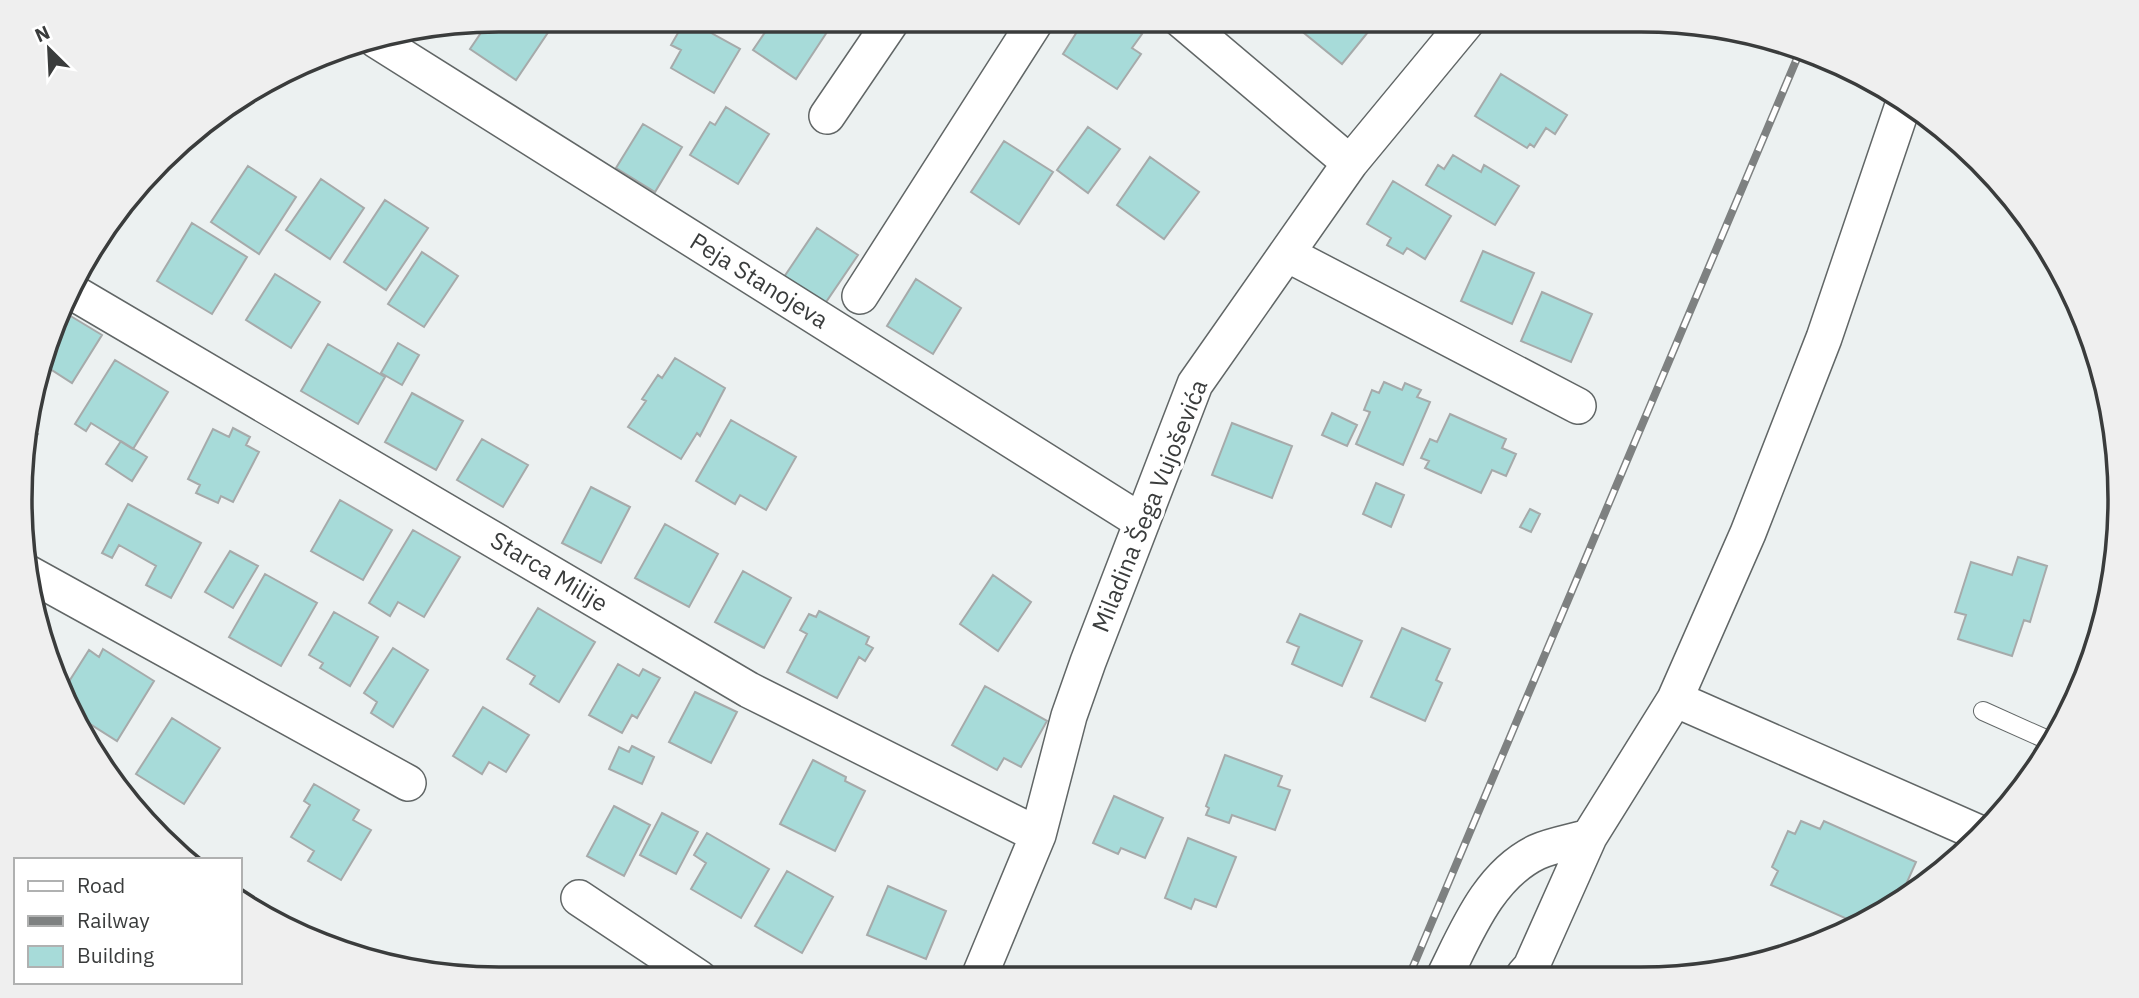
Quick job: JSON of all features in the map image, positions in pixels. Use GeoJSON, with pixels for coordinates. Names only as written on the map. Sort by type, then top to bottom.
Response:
{"type":"FeatureCollection","features":[{"type":"Feature","properties":{"kind":"street"},"geometry":{"type":"LineString","coordinates":[[827,116],[884,32]]}},
{"type":"Feature","properties":{"kind":"street"},"geometry":{"type":"LineString","coordinates":[[860,296],[1029,32]]}},
{"type":"Feature","properties":{"kind":"street"},"geometry":{"type":"LineString","coordinates":[[1195,32],[1350,163]]}},
{"type":"Feature","properties":{"kind":"street","name":"Miladina Šega Vujoševića"},"geometry":{"type":"LineString","coordinates":[[983,967],[1038,835],[1069,716],[1195,384],[1350,163],[1458,32]]}},
{"type":"Feature","properties":{"kind":"street","name":"Peja Stanojeva"},"geometry":{"type":"LineString","coordinates":[[385,45],[1142,522]]}},
{"type":"Feature","properties":{"kind":"street"},"geometry":{"type":"LineString","coordinates":[[1531,967],[1589,837],[1675,699],[1748,533],[1824,338],[1901,111]]}},
{"type":"Feature","properties":{"kind":"street"},"geometry":{"type":"LineString","coordinates":[[1287,254],[1578,406]]}},
{"type":"Feature","properties":{"kind":"street","name":"Starca Milije"},"geometry":{"type":"LineString","coordinates":[[78,296],[749,690],[1038,835]]}},
{"type":"Feature","properties":{"kind":"street"},"geometry":{"type":"LineString","coordinates":[[38,579],[408,783]]}},
{"type":"Feature","properties":{"kind":"street"},"geometry":{"type":"LineString","coordinates":[[1675,699],[1971,830]]}},
{"type":"Feature","properties":{"kind":"street"},"geometry":{"type":"LineString","coordinates":[[1449,967],[1472,921],[1499,881],[1537,852],[1589,837]]}},
{"type":"Feature","properties":{"kind":"street"},"geometry":{"type":"LineString","coordinates":[[579,898],[682,967]]}},
{"type":"Feature","properties":{"kind":"lane"},"geometry":{"type":"LineString","coordinates":[[1983,710],[2042,737]]}},
{"type":"Feature","properties":{"kind":"building"},"geometry":{"type":"Polygon","coordinates":[[[548,32],[516,80],[470,49],[481,33],[548,32]]]}},
{"type":"Feature","properties":{"kind":"building"},"geometry":{"type":"Polygon","coordinates":[[[678,32],[709,32],[740,49],[714,93],[671,68],[681,50],[671,45],[678,32]]]}},
{"type":"Feature","properties":{"kind":"building"},"geometry":{"type":"Polygon","coordinates":[[[765,32],[827,32],[796,79],[753,50],[765,32]]]}},
{"type":"Feature","properties":{"kind":"building"},"geometry":{"type":"Polygon","coordinates":[[[1077,32],[1142,34],[1132,48],[1141,54],[1117,89],[1063,54],[1077,32]]]}},
{"type":"Feature","properties":{"kind":"building"},"geometry":{"type":"Polygon","coordinates":[[[1305,32],[1368,32],[1342,64],[1305,32]]]}},
{"type":"Feature","properties":{"kind":"building"},"geometry":{"type":"Polygon","coordinates":[[[1501,74],[1567,115],[1555,134],[1546,128],[1534,147],[1530,144],[1527,148],[1475,116],[1501,74]]]}},
{"type":"Feature","properties":{"kind":"building"},"geometry":{"type":"Polygon","coordinates":[[[726,107],[769,134],[738,184],[690,155],[710,122],[715,125],[726,107]]]}},
{"type":"Feature","properties":{"kind":"building"},"geometry":{"type":"Polygon","coordinates":[[[643,124],[682,147],[655,192],[616,168],[643,124]]]}},
{"type":"Feature","properties":{"kind":"building"},"geometry":{"type":"Polygon","coordinates":[[[1088,127],[1120,149],[1088,193],[1057,170],[1088,127]]]}},
{"type":"Feature","properties":{"kind":"building"},"geometry":{"type":"Polygon","coordinates":[[[1004,141],[1053,172],[1019,224],[971,192],[1004,141]]]}},
{"type":"Feature","properties":{"kind":"building"},"geometry":{"type":"Polygon","coordinates":[[[1453,155],[1481,172],[1484,165],[1519,186],[1495,225],[1426,185],[1438,165],[1444,169],[1453,155]]]}},
{"type":"Feature","properties":{"kind":"building"},"geometry":{"type":"Polygon","coordinates":[[[1150,157],[1199,192],[1164,239],[1117,205],[1150,157]]]}},
{"type":"Feature","properties":{"kind":"building"},"geometry":{"type":"Polygon","coordinates":[[[248,166],[296,197],[259,254],[211,222],[248,166]]]}},
{"type":"Feature","properties":{"kind":"building"},"geometry":{"type":"Polygon","coordinates":[[[321,179],[364,208],[330,259],[286,230],[321,179]]]}},
{"type":"Feature","properties":{"kind":"building"},"geometry":{"type":"Polygon","coordinates":[[[1393,181],[1451,216],[1425,259],[1407,248],[1403,254],[1387,245],[1391,238],[1367,224],[1393,181]]]}},
{"type":"Feature","properties":{"kind":"building"},"geometry":{"type":"Polygon","coordinates":[[[385,200],[428,228],[386,290],[344,262],[385,200]]]}},
{"type":"Feature","properties":{"kind":"building"},"geometry":{"type":"Polygon","coordinates":[[[192,223],[247,257],[212,314],[157,281],[192,223]]]}},
{"type":"Feature","properties":{"kind":"building"},"geometry":{"type":"Polygon","coordinates":[[[817,228],[858,255],[824,305],[784,277],[817,228]]]}},
{"type":"Feature","properties":{"kind":"building"},"geometry":{"type":"Polygon","coordinates":[[[1483,251],[1534,273],[1512,324],[1461,301],[1483,251]]]}},
{"type":"Feature","properties":{"kind":"building"},"geometry":{"type":"Polygon","coordinates":[[[422,252],[458,276],[424,327],[388,304],[422,252]]]}},
{"type":"Feature","properties":{"kind":"building"},"geometry":{"type":"Polygon","coordinates":[[[275,274],[320,302],[291,348],[246,320],[275,274]]]}},
{"type":"Feature","properties":{"kind":"building"},"geometry":{"type":"Polygon","coordinates":[[[916,279],[961,308],[933,354],[887,326],[916,279]]]}},
{"type":"Feature","properties":{"kind":"building"},"geometry":{"type":"Polygon","coordinates":[[[1542,292],[1592,314],[1571,362],[1521,341],[1542,292]]]}},
{"type":"Feature","properties":{"kind":"building"},"geometry":{"type":"Polygon","coordinates":[[[69,315],[102,335],[72,383],[50,369],[69,315]]]}},
{"type":"Feature","properties":{"kind":"building"},"geometry":{"type":"Polygon","coordinates":[[[398,343],[419,355],[402,385],[381,373],[398,343]]]}},
{"type":"Feature","properties":{"kind":"building"},"geometry":{"type":"Polygon","coordinates":[[[328,344],[385,377],[358,424],[301,391],[328,344]]]}},
{"type":"Feature","properties":{"kind":"building"},"geometry":{"type":"Polygon","coordinates":[[[675,358],[725,388],[700,436],[697,433],[681,459],[628,427],[646,401],[642,399],[658,375],[662,378],[675,358]]]}},
{"type":"Feature","properties":{"kind":"building"},"geometry":{"type":"Polygon","coordinates":[[[115,360],[168,392],[133,449],[91,423],[86,431],[75,424],[115,360]]]}},
{"type":"Feature","properties":{"kind":"building"},"geometry":{"type":"Polygon","coordinates":[[[1384,382],[1402,390],[1405,383],[1421,390],[1417,397],[1430,402],[1403,465],[1356,444],[1370,412],[1364,410],[1372,390],[1379,393],[1384,382]]]}},
{"type":"Feature","properties":{"kind":"building"},"geometry":{"type":"Polygon","coordinates":[[[412,393],[463,421],[436,470],[385,442],[412,393]]]}},
{"type":"Feature","properties":{"kind":"building"},"geometry":{"type":"Polygon","coordinates":[[[1332,413],[1357,425],[1347,446],[1322,435],[1332,413]]]}},
{"type":"Feature","properties":{"kind":"building"},"geometry":{"type":"Polygon","coordinates":[[[1450,414],[1506,439],[1502,448],[1516,454],[1506,476],[1492,470],[1481,493],[1425,468],[1429,461],[1421,458],[1430,439],[1437,442],[1450,414]]]}},
{"type":"Feature","properties":{"kind":"building"},"geometry":{"type":"Polygon","coordinates":[[[731,420],[796,457],[766,510],[740,495],[735,504],[696,481],[731,420]]]}},
{"type":"Feature","properties":{"kind":"building"},"geometry":{"type":"Polygon","coordinates":[[[1232,423],[1292,446],[1272,498],[1212,475],[1232,423]]]}},
{"type":"Feature","properties":{"kind":"building"},"geometry":{"type":"Polygon","coordinates":[[[233,428],[250,437],[246,445],[259,452],[233,502],[221,496],[218,503],[196,493],[200,485],[188,479],[213,429],[229,437],[233,428]]]}},
{"type":"Feature","properties":{"kind":"building"},"geometry":{"type":"Polygon","coordinates":[[[482,439],[528,465],[503,507],[457,480],[482,439]]]}},
{"type":"Feature","properties":{"kind":"building"},"geometry":{"type":"Polygon","coordinates":[[[121,441],[147,457],[132,481],[106,464],[121,441]]]}},
{"type":"Feature","properties":{"kind":"building"},"geometry":{"type":"Polygon","coordinates":[[[1376,483],[1404,495],[1391,527],[1363,514],[1376,483]]]}},
{"type":"Feature","properties":{"kind":"building"},"geometry":{"type":"Polygon","coordinates":[[[591,487],[630,507],[601,563],[562,543],[591,487]]]}},
{"type":"Feature","properties":{"kind":"building"},"geometry":{"type":"Polygon","coordinates":[[[340,500],[392,530],[363,580],[311,551],[340,500]]]}},
{"type":"Feature","properties":{"kind":"building"},"geometry":{"type":"Polygon","coordinates":[[[128,504],[201,543],[171,598],[146,585],[156,566],[119,545],[112,558],[102,553],[128,504]]]}},
{"type":"Feature","properties":{"kind":"building"},"geometry":{"type":"Polygon","coordinates":[[[1530,509],[1540,514],[1531,532],[1520,527],[1530,509]]]}},
{"type":"Feature","properties":{"kind":"building"},"geometry":{"type":"Polygon","coordinates":[[[665,524],[718,554],[689,607],[635,578],[665,524]]]}},
{"type":"Feature","properties":{"kind":"building"},"geometry":{"type":"Polygon","coordinates":[[[413,530],[460,557],[424,617],[398,602],[390,616],[369,603],[413,530]]]}},
{"type":"Feature","properties":{"kind":"building"},"geometry":{"type":"Polygon","coordinates":[[[230,551],[258,566],[233,608],[205,592],[230,551]]]}},
{"type":"Feature","properties":{"kind":"building"},"geometry":{"type":"Polygon","coordinates":[[[2018,557],[2047,566],[2030,622],[2024,620],[2012,656],[1958,639],[1966,615],[1955,612],[1971,562],[2012,575],[2018,557]]]}},
{"type":"Feature","properties":{"kind":"building"},"geometry":{"type":"Polygon","coordinates":[[[743,571],[791,598],[764,648],[715,622],[743,571]]]}},
{"type":"Feature","properties":{"kind":"building"},"geometry":{"type":"Polygon","coordinates":[[[265,574],[317,603],[281,666],[229,637],[265,574]]]}},
{"type":"Feature","properties":{"kind":"building"},"geometry":{"type":"Polygon","coordinates":[[[993,575],[1031,602],[998,651],[960,624],[993,575]]]}},
{"type":"Feature","properties":{"kind":"building"},"geometry":{"type":"Polygon","coordinates":[[[538,608],[595,642],[559,702],[530,684],[535,676],[507,659],[538,608]]]}},
{"type":"Feature","properties":{"kind":"building"},"geometry":{"type":"Polygon","coordinates":[[[819,611],[869,637],[866,644],[873,648],[865,661],[859,657],[837,698],[787,672],[807,634],[800,630],[809,614],[816,617],[819,611]]]}},
{"type":"Feature","properties":{"kind":"building"},"geometry":{"type":"Polygon","coordinates":[[[334,612],[378,637],[350,686],[320,668],[323,663],[309,655],[334,612]]]}},
{"type":"Feature","properties":{"kind":"building"},"geometry":{"type":"Polygon","coordinates":[[[1300,614],[1362,641],[1342,686],[1292,664],[1299,647],[1287,642],[1300,614]]]}},
{"type":"Feature","properties":{"kind":"building"},"geometry":{"type":"Polygon","coordinates":[[[1402,628],[1450,649],[1436,680],[1442,683],[1425,721],[1371,697],[1402,628]]]}},
{"type":"Feature","properties":{"kind":"building"},"geometry":{"type":"Polygon","coordinates":[[[393,648],[428,670],[393,727],[371,713],[377,702],[364,693],[393,648]]]}},
{"type":"Feature","properties":{"kind":"building"},"geometry":{"type":"Polygon","coordinates":[[[103,649],[154,681],[117,741],[89,723],[69,682],[89,650],[99,657],[103,649]]]}},
{"type":"Feature","properties":{"kind":"building"},"geometry":{"type":"Polygon","coordinates":[[[618,664],[639,676],[643,669],[660,678],[637,718],[632,715],[622,733],[589,715],[618,664]]]}},
{"type":"Feature","properties":{"kind":"building"},"geometry":{"type":"Polygon","coordinates":[[[985,686],[1047,721],[1021,767],[1004,758],[997,770],[952,745],[985,686]]]}},
{"type":"Feature","properties":{"kind":"building"},"geometry":{"type":"Polygon","coordinates":[[[695,692],[737,712],[711,763],[669,742],[695,692]]]}},
{"type":"Feature","properties":{"kind":"building"},"geometry":{"type":"Polygon","coordinates":[[[483,707],[529,735],[506,772],[489,762],[482,774],[453,756],[483,707]]]}},
{"type":"Feature","properties":{"kind":"building"},"geometry":{"type":"Polygon","coordinates":[[[172,718],[220,748],[184,804],[136,774],[172,718]]]}},
{"type":"Feature","properties":{"kind":"building"},"geometry":{"type":"Polygon","coordinates":[[[632,746],[654,757],[642,784],[609,769],[619,747],[629,752],[632,746]]]}},
{"type":"Feature","properties":{"kind":"building"},"geometry":{"type":"Polygon","coordinates":[[[1225,755],[1282,776],[1278,786],[1290,790],[1275,830],[1232,815],[1229,823],[1206,815],[1209,808],[1206,806],[1225,755]]]}},
{"type":"Feature","properties":{"kind":"building"},"geometry":{"type":"Polygon","coordinates":[[[813,760],[846,777],[845,781],[865,791],[835,851],[780,824],[813,760]]]}},
{"type":"Feature","properties":{"kind":"building"},"geometry":{"type":"Polygon","coordinates":[[[314,784],[359,810],[353,820],[371,830],[341,880],[308,861],[314,851],[291,837],[310,805],[304,801],[314,784]]]}},
{"type":"Feature","properties":{"kind":"building"},"geometry":{"type":"Polygon","coordinates":[[[1114,796],[1163,818],[1145,858],[1121,848],[1118,854],[1093,843],[1114,796]]]}},
{"type":"Feature","properties":{"kind":"building"},"geometry":{"type":"Polygon","coordinates":[[[614,806],[650,825],[624,876],[587,856],[614,806]]]}},
{"type":"Feature","properties":{"kind":"building"},"geometry":{"type":"Polygon","coordinates":[[[662,813],[698,832],[676,874],[640,855],[662,813]]]}},
{"type":"Feature","properties":{"kind":"building"},"geometry":{"type":"Polygon","coordinates":[[[1801,821],[1820,829],[1824,821],[1916,862],[1907,883],[1846,918],[1771,885],[1778,871],[1772,867],[1788,831],[1795,834],[1801,821]]]}},
{"type":"Feature","properties":{"kind":"building"},"geometry":{"type":"Polygon","coordinates":[[[707,833],[769,869],[741,918],[691,889],[706,863],[694,855],[707,833]]]}},
{"type":"Feature","properties":{"kind":"building"},"geometry":{"type":"Polygon","coordinates":[[[1188,838],[1236,857],[1216,907],[1195,899],[1191,909],[1165,898],[1188,838]]]}},
{"type":"Feature","properties":{"kind":"building"},"geometry":{"type":"Polygon","coordinates":[[[787,871],[833,897],[802,953],[755,926],[787,871]]]}},
{"type":"Feature","properties":{"kind":"building"},"geometry":{"type":"Polygon","coordinates":[[[888,886],[946,911],[926,959],[867,935],[888,886]]]}},
{"type":"Feature","properties":{"kind":"railway"},"geometry":{"type":"LineString","coordinates":[[1413,967],[1797,59]]}}]}
